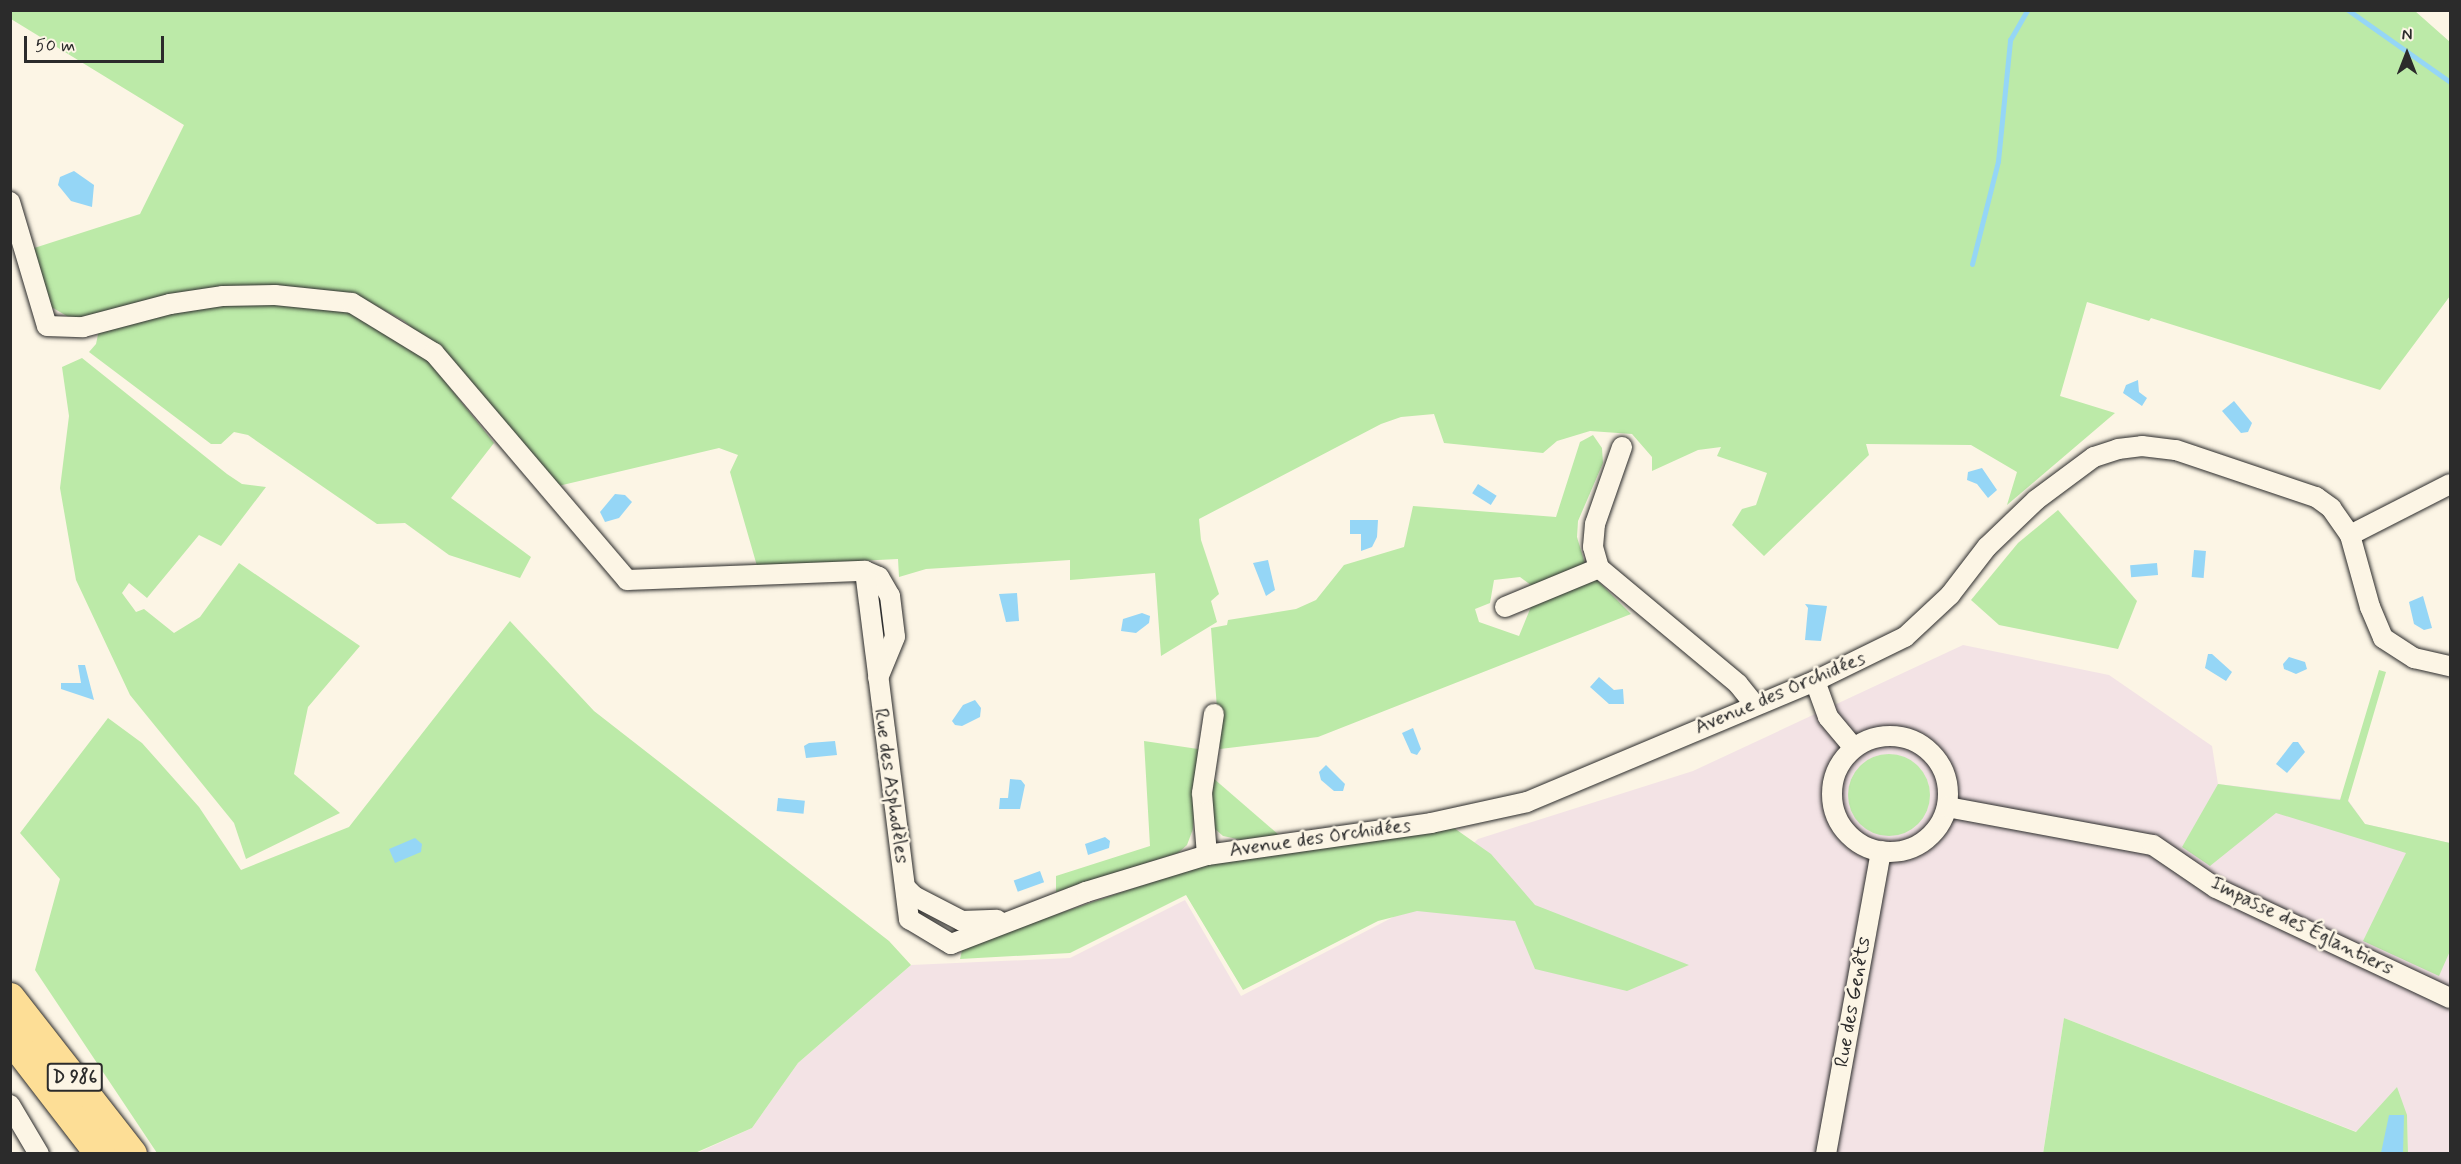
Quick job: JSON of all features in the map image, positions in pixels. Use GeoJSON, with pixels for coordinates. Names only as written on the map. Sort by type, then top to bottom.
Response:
{"type":"FeatureCollection","features":[{"type":"Feature","properties":{"kind":"main road","name":"D 986"},"geometry":{"type":"LineString","coordinates":[[10,998],[132,1154]]}},
{"type":"Feature","properties":{"kind":"main road","name":"D 986"},"geometry":{"type":"LineString","coordinates":[[10,1037],[100,1154]]}},
{"type":"Feature","properties":{"kind":"street","name":"Rue des Asphodèles"},"geometry":{"type":"LineString","coordinates":[[12,215],[47,326],[82,327],[170,304],[240,295],[352,303],[434,353],[627,580],[865,571],[877,683],[909,919],[914,924],[956,944]]}},
{"type":"Feature","properties":{"kind":"street","name":"Avenue des Orchidées"},"geometry":{"type":"LineString","coordinates":[[956,944],[1021,915],[1207,855],[1488,813],[1564,788],[1754,704],[1815,681],[1905,637],[1950,595],[1987,547],[2036,500],[2094,457],[2118,449],[2142,446],[2176,450],[2303,490],[2331,508],[2350,535],[2370,608],[2383,638],[2404,654],[2451,666]]}},
{"type":"Feature","properties":{"kind":"street"},"geometry":{"type":"LineString","coordinates":[[1622,447],[1595,524],[1593,547],[1599,568],[1738,684],[1754,704]]}},
{"type":"Feature","properties":{"kind":"street"},"geometry":{"type":"LineString","coordinates":[[2350,535],[2451,484]]}},
{"type":"Feature","properties":{"kind":"street"},"geometry":{"type":"LineString","coordinates":[[1505,608],[1599,568]]}},
{"type":"Feature","properties":{"kind":"street"},"geometry":{"type":"LineString","coordinates":[[1815,681],[1828,717],[1854,748]]}},
{"type":"Feature","properties":{"kind":"street"},"geometry":{"type":"LineString","coordinates":[[1207,855],[1202,793],[1214,714]]}},
{"type":"Feature","properties":{"kind":"street"},"geometry":{"type":"LineString","coordinates":[[1887,736],[1921,745],[1944,772],[1947,807],[1938,827],[1923,842],[1903,850],[1881,851],[1856,842],[1838,821],[1833,808],[1833,782],[1837,769],[1854,748],[1887,736]]}},
{"type":"Feature","properties":{"kind":"street","name":"Impasse des Églantiers"},"geometry":{"type":"LineString","coordinates":[[1947,807],[2153,845],[2216,888],[2451,998]]}},
{"type":"Feature","properties":{"kind":"street","name":"Rue des Genêts"},"geometry":{"type":"LineString","coordinates":[[1826,1154],[1881,851]]}},
{"type":"Feature","properties":{"kind":"street","name":"Rue des Asphodèles"},"geometry":{"type":"LineString","coordinates":[[906,888],[919,899],[971,923],[1021,915]]}},
{"type":"Feature","properties":{"kind":"street"},"geometry":{"type":"LineString","coordinates":[[10,1105],[39,1154]]}},
{"type":"Feature","properties":{"kind":"shaded area"},"geometry":{"type":"Polygon","coordinates":[[[1963,645],[2109,675],[2212,746],[2218,784],[2348,800],[2365,824],[2450,843],[2450,1153],[2408,1153],[2407,1115],[2357,1132],[2064,1018],[2043,1153],[695,1154],[752,1128],[798,1063],[911,965],[1070,958],[1185,900],[1241,996],[1399,914],[1478,839],[1693,771],[1963,645]]]}},
{"type":"Feature","properties":{"kind":"green space"},"geometry":{"type":"Polygon","coordinates":[[[10,11],[2415,11],[2450,42],[2450,296],[2380,390],[2151,318],[2149,321],[2087,302],[2060,396],[2115,413],[2007,505],[2017,472],[1971,445],[1866,444],[1869,455],[1764,556],[1732,525],[1742,509],[1756,505],[1767,473],[1717,456],[1721,447],[1698,450],[1652,471],[1652,457],[1632,434],[1590,431],[1557,441],[1543,453],[1444,443],[1434,414],[1401,417],[1381,424],[1199,519],[1201,540],[1219,594],[1211,601],[1217,622],[1161,656],[1155,573],[1070,580],[1070,560],[926,569],[899,577],[898,559],[757,566],[730,472],[738,455],[719,448],[554,487],[444,355],[404,321],[360,297],[307,288],[254,286],[168,297],[72,319],[48,305],[28,250],[140,214],[184,125],[11,19],[10,11]]]}},
{"type":"Feature","properties":{"kind":"green space"},"geometry":{"type":"Polygon","coordinates":[[[250,301],[347,310],[407,344],[432,365],[494,443],[451,498],[531,557],[520,578],[449,555],[405,523],[377,524],[248,435],[234,432],[221,444],[211,444],[89,352],[96,344],[100,325],[250,301]]]}},
{"type":"Feature","properties":{"kind":"green space"},"geometry":{"type":"Polygon","coordinates":[[[82,358],[227,474],[242,484],[266,487],[221,546],[199,535],[147,598],[129,583],[122,593],[136,612],[144,609],[174,633],[200,617],[239,563],[360,646],[308,707],[294,774],[340,813],[246,859],[234,823],[130,695],[76,580],[60,488],[69,416],[62,367],[82,358]]]}},
{"type":"Feature","properties":{"kind":"green space"},"geometry":{"type":"Polygon","coordinates":[[[1593,435],[1602,448],[1603,463],[1578,521],[1577,537],[1586,567],[1535,588],[1520,577],[1494,580],[1490,603],[1475,609],[1479,622],[1519,636],[1533,602],[1596,579],[1631,614],[1318,737],[1220,749],[1211,628],[1227,625],[1228,620],[1296,609],[1316,600],[1344,565],[1404,547],[1413,506],[1556,517],[1580,442],[1593,435]]]}},
{"type":"Feature","properties":{"kind":"green space"},"geometry":{"type":"Polygon","coordinates":[[[2058,510],[2137,601],[2118,649],[1999,625],[1971,600],[2018,543],[2058,510]]]}},
{"type":"Feature","properties":{"kind":"green space"},"geometry":{"type":"Polygon","coordinates":[[[510,621],[594,711],[889,941],[911,965],[798,1063],[752,1128],[695,1153],[157,1153],[35,970],[60,879],[20,833],[108,718],[142,743],[199,807],[241,870],[349,827],[510,621]]]}},
{"type":"Feature","properties":{"kind":"green space"},"geometry":{"type":"Polygon","coordinates":[[[2379,670],[2386,672],[2348,801],[2365,824],[2450,843],[2450,951],[2439,976],[2363,941],[2406,853],[2276,813],[2210,866],[2182,847],[2218,784],[2340,800],[2379,670]]]}},
{"type":"Feature","properties":{"kind":"green space"},"geometry":{"type":"Polygon","coordinates":[[[1144,741],[1198,749],[1193,829],[1187,845],[1178,853],[1056,892],[1056,876],[1150,846],[1144,741]]]}},
{"type":"Feature","properties":{"kind":"green space"},"geometry":{"type":"Polygon","coordinates":[[[1889,754],[1905,757],[1918,766],[1927,779],[1930,795],[1927,811],[1918,824],[1905,833],[1889,836],[1873,833],[1860,824],[1851,811],[1848,795],[1851,779],[1860,766],[1873,757],[1889,754]]]}},
{"type":"Feature","properties":{"kind":"green space"},"geometry":{"type":"Polygon","coordinates":[[[1213,778],[1279,835],[1247,841],[1223,836],[1215,829],[1211,815],[1213,778]]]}},
{"type":"Feature","properties":{"kind":"green space"},"geometry":{"type":"Polygon","coordinates":[[[1454,828],[1491,854],[1535,905],[1689,965],[1627,991],[1535,969],[1515,921],[1417,911],[1378,921],[1243,990],[1186,895],[1070,953],[960,959],[963,946],[1196,867],[1251,855],[1454,828]]]}},
{"type":"Feature","properties":{"kind":"green space"},"geometry":{"type":"Polygon","coordinates":[[[2064,1018],[2356,1132],[2397,1087],[2407,1115],[2408,1153],[2043,1154],[2064,1018]]]}},
{"type":"Feature","properties":{"kind":"water"},"geometry":{"type":"Polygon","coordinates":[[[74,171],[94,185],[92,207],[71,201],[58,185],[60,177],[74,171]]]}},
{"type":"Feature","properties":{"kind":"water"},"geometry":{"type":"Polygon","coordinates":[[[2138,380],[2139,392],[2147,398],[2142,406],[2123,393],[2126,385],[2138,380]]]}},
{"type":"Feature","properties":{"kind":"water"},"geometry":{"type":"Polygon","coordinates":[[[2234,401],[2252,423],[2248,432],[2241,433],[2222,411],[2234,401]]]}},
{"type":"Feature","properties":{"kind":"water"},"geometry":{"type":"Polygon","coordinates":[[[1982,468],[1997,490],[1988,498],[1977,484],[1967,480],[1968,472],[1982,468]]]}},
{"type":"Feature","properties":{"kind":"water"},"geometry":{"type":"Polygon","coordinates":[[[1478,484],[1497,496],[1491,505],[1472,493],[1478,484]]]}},
{"type":"Feature","properties":{"kind":"water"},"geometry":{"type":"Polygon","coordinates":[[[615,494],[625,495],[632,502],[619,518],[605,522],[600,512],[615,494]]]}},
{"type":"Feature","properties":{"kind":"water"},"geometry":{"type":"Polygon","coordinates":[[[1350,520],[1378,520],[1377,537],[1372,547],[1361,551],[1361,534],[1350,534],[1350,520]]]}},
{"type":"Feature","properties":{"kind":"water"},"geometry":{"type":"Polygon","coordinates":[[[2194,550],[2206,551],[2204,578],[2192,577],[2194,550]]]}},
{"type":"Feature","properties":{"kind":"water"},"geometry":{"type":"Polygon","coordinates":[[[1268,560],[1275,590],[1266,596],[1253,563],[1268,560]]]}},
{"type":"Feature","properties":{"kind":"water"},"geometry":{"type":"Polygon","coordinates":[[[2157,563],[2158,575],[2131,577],[2130,565],[2157,563]]]}},
{"type":"Feature","properties":{"kind":"water"},"geometry":{"type":"Polygon","coordinates":[[[1017,593],[1019,621],[1006,622],[999,594],[1017,593]]]}},
{"type":"Feature","properties":{"kind":"water"},"geometry":{"type":"Polygon","coordinates":[[[2423,596],[2432,628],[2424,630],[2414,624],[2409,602],[2423,596]]]}},
{"type":"Feature","properties":{"kind":"water"},"geometry":{"type":"Polygon","coordinates":[[[1805,604],[1827,606],[1821,641],[1805,640],[1808,608],[1805,604]]]}},
{"type":"Feature","properties":{"kind":"water"},"geometry":{"type":"Polygon","coordinates":[[[1142,613],[1150,616],[1149,623],[1136,633],[1121,631],[1123,619],[1142,613]]]}},
{"type":"Feature","properties":{"kind":"water"},"geometry":{"type":"Polygon","coordinates":[[[2208,654],[2212,654],[2232,672],[2226,681],[2205,668],[2208,654]]]}},
{"type":"Feature","properties":{"kind":"water"},"geometry":{"type":"Polygon","coordinates":[[[2289,657],[2305,662],[2307,669],[2296,674],[2284,669],[2283,664],[2289,657]]]}},
{"type":"Feature","properties":{"kind":"water"},"geometry":{"type":"Polygon","coordinates":[[[78,665],[85,665],[94,700],[61,689],[61,683],[81,683],[78,665]]]}},
{"type":"Feature","properties":{"kind":"water"},"geometry":{"type":"Polygon","coordinates":[[[1599,677],[1614,690],[1623,689],[1624,704],[1609,704],[1590,687],[1599,677]]]}},
{"type":"Feature","properties":{"kind":"water"},"geometry":{"type":"Polygon","coordinates":[[[975,700],[981,708],[980,717],[962,726],[955,725],[952,721],[963,705],[975,700]]]}},
{"type":"Feature","properties":{"kind":"water"},"geometry":{"type":"Polygon","coordinates":[[[1413,728],[1421,749],[1417,755],[1411,753],[1402,733],[1413,728]]]}},
{"type":"Feature","properties":{"kind":"water"},"geometry":{"type":"Polygon","coordinates":[[[835,741],[837,755],[806,758],[804,746],[809,743],[835,741]]]}},
{"type":"Feature","properties":{"kind":"water"},"geometry":{"type":"Polygon","coordinates":[[[2293,742],[2298,742],[2305,752],[2287,773],[2276,764],[2293,742]]]}},
{"type":"Feature","properties":{"kind":"water"},"geometry":{"type":"Polygon","coordinates":[[[1326,765],[1345,784],[1343,791],[1334,791],[1321,780],[1319,772],[1326,765]]]}},
{"type":"Feature","properties":{"kind":"water"},"geometry":{"type":"Polygon","coordinates":[[[1010,779],[1021,780],[1025,785],[1020,809],[999,809],[1000,798],[1008,798],[1010,779]]]}},
{"type":"Feature","properties":{"kind":"water"},"geometry":{"type":"Polygon","coordinates":[[[778,798],[805,801],[803,814],[777,811],[778,798]]]}},
{"type":"Feature","properties":{"kind":"water"},"geometry":{"type":"Polygon","coordinates":[[[1105,837],[1110,841],[1109,848],[1088,855],[1085,844],[1105,837]]]}},
{"type":"Feature","properties":{"kind":"water"},"geometry":{"type":"Polygon","coordinates":[[[415,838],[422,844],[421,852],[395,863],[389,849],[415,838]]]}},
{"type":"Feature","properties":{"kind":"water"},"geometry":{"type":"Polygon","coordinates":[[[1040,871],[1044,882],[1018,892],[1014,881],[1040,871]]]}},
{"type":"Feature","properties":{"kind":"water"},"geometry":{"type":"Polygon","coordinates":[[[2389,1115],[2404,1115],[2403,1153],[2381,1153],[2389,1115]]]}},
{"type":"Feature","properties":{"kind":"waterway"},"geometry":{"type":"LineString","coordinates":[[1972,264],[1998,161],[2010,40],[2027,10]]}},
{"type":"Feature","properties":{"kind":"waterway"},"geometry":{"type":"LineString","coordinates":[[2348,10],[2450,82]]}}]}
